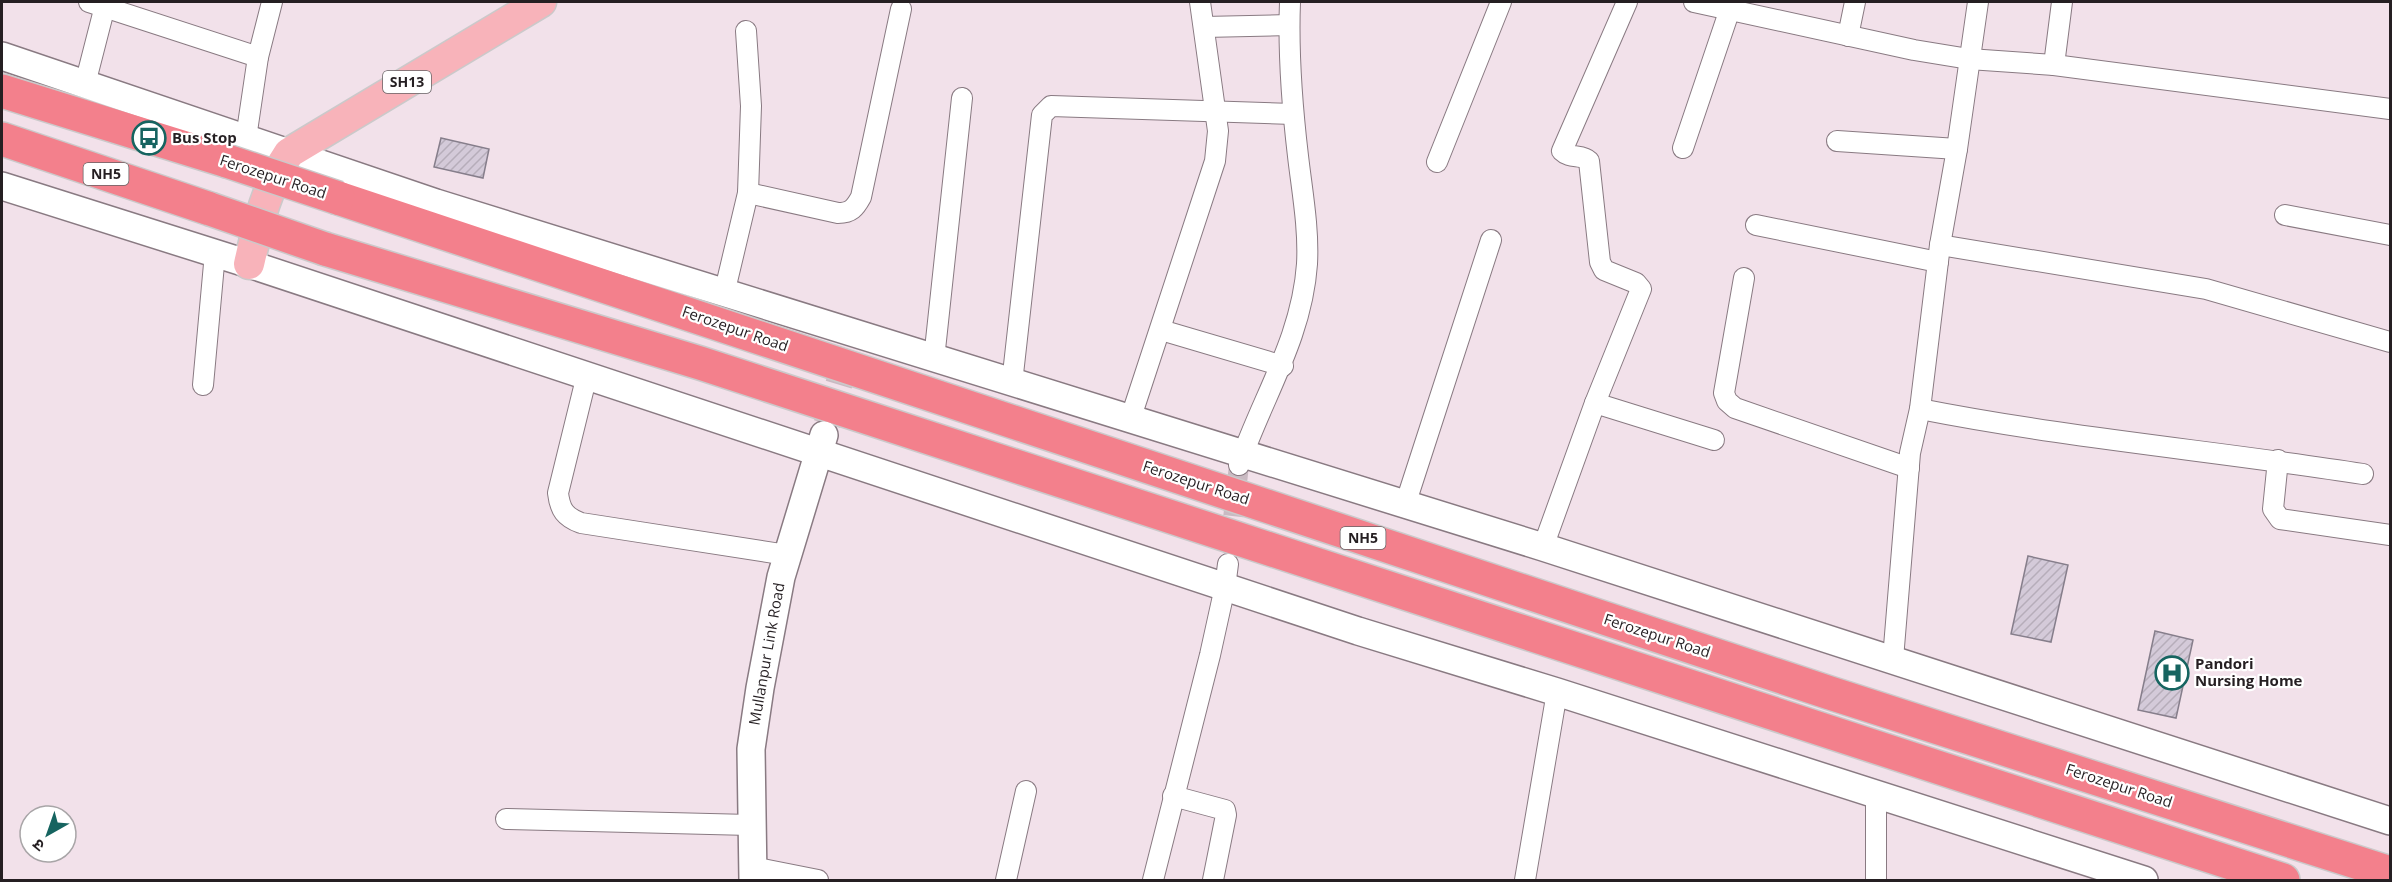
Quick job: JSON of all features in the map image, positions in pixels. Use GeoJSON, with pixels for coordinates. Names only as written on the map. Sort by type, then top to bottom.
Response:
{"type":"FeatureCollection","features":[{"type":"Feature","properties":{"kind":"highway","name":"Ferozepur Road"},"geometry":{"type":"LineString","coordinates":[[2,92],[237,150],[338,198],[1830,693],[2391,873]]}},
{"type":"Feature","properties":{"kind":"highway","name":"NH5"},"geometry":{"type":"LineString","coordinates":[[2,140],[210,208],[325,249],[721,370],[2283,880]]}},
{"type":"Feature","properties":{"kind":"main road","name":"SH13"},"geometry":{"type":"LineString","coordinates":[[289,153],[541,2]]}},
{"type":"Feature","properties":{"kind":"main road"},"geometry":{"type":"LineString","coordinates":[[2,56],[84,84],[237,150],[289,153],[724,294],[852,341],[934,359],[1130,420],[1240,460],[1543,547],[2391,821]]}},
{"type":"Feature","properties":{"kind":"main road"},"geometry":{"type":"LineString","coordinates":[[249,264],[262,206],[289,153]]}},
{"type":"Feature","properties":{"kind":"main road"},"geometry":{"type":"LineString","coordinates":[[2,186],[587,375],[822,443],[1227,575],[1401,645],[1557,692],[2144,880]]}},
{"type":"Feature","properties":{"kind":"main road","name":"Mullanpur Link Road"},"geometry":{"type":"LineString","coordinates":[[752,874],[751,749],[758,698],[787,555],[822,443]]}},
{"type":"Feature","properties":{"kind":"street"},"geometry":{"type":"LineString","coordinates":[[237,150],[272,2]]}},
{"type":"Feature","properties":{"kind":"street"},"geometry":{"type":"LineString","coordinates":[[1130,420],[1215,161],[1218,131],[1200,2]]}},
{"type":"Feature","properties":{"kind":"street"},"geometry":{"type":"LineString","coordinates":[[1240,460],[1283,366],[1300,306],[1307,264],[1306,217],[1293,114],[1290,2]]}},
{"type":"Feature","properties":{"kind":"street"},"geometry":{"type":"LineString","coordinates":[[1437,162],[1501,2]]}},
{"type":"Feature","properties":{"kind":"street"},"geometry":{"type":"LineString","coordinates":[[1543,547],[1595,403],[1641,289],[1636,283],[1604,270],[1600,262],[1589,161],[1562,151],[1627,2]]}},
{"type":"Feature","properties":{"kind":"street"},"geometry":{"type":"LineString","coordinates":[[1694,2],[1730,9],[1758,8],[1848,36],[1969,59],[2054,65],[2391,109]]}},
{"type":"Feature","properties":{"kind":"street"},"geometry":{"type":"LineString","coordinates":[[1848,36],[1855,2]]}},
{"type":"Feature","properties":{"kind":"street"},"geometry":{"type":"LineString","coordinates":[[1893,659],[1909,468],[1920,409],[1939,254],[1978,2]]}},
{"type":"Feature","properties":{"kind":"street"},"geometry":{"type":"LineString","coordinates":[[2054,65],[2062,2]]}},
{"type":"Feature","properties":{"kind":"street"},"geometry":{"type":"LineString","coordinates":[[84,84],[99,3],[258,57]]}},
{"type":"Feature","properties":{"kind":"street"},"geometry":{"type":"LineString","coordinates":[[748,193],[838,213],[848,213],[855,208],[861,197],[901,9]]}},
{"type":"Feature","properties":{"kind":"street"},"geometry":{"type":"LineString","coordinates":[[1683,148],[1730,9]]}},
{"type":"Feature","properties":{"kind":"street"},"geometry":{"type":"LineString","coordinates":[[1204,27],[1289,25]]}},
{"type":"Feature","properties":{"kind":"street"},"geometry":{"type":"LineString","coordinates":[[724,294],[748,193],[751,106],[746,31]]}},
{"type":"Feature","properties":{"kind":"street"},"geometry":{"type":"LineString","coordinates":[[934,359],[962,98]]}},
{"type":"Feature","properties":{"kind":"street"},"geometry":{"type":"LineString","coordinates":[[1012,383],[1041,126],[1046,109],[1052,106],[1293,114]]}},
{"type":"Feature","properties":{"kind":"street"},"geometry":{"type":"LineString","coordinates":[[1837,141],[1957,149]]}},
{"type":"Feature","properties":{"kind":"street"},"geometry":{"type":"LineString","coordinates":[[2285,214],[2391,235]]}},
{"type":"Feature","properties":{"kind":"street"},"geometry":{"type":"LineString","coordinates":[[1756,225],[1939,254],[2206,289],[2391,342]]}},
{"type":"Feature","properties":{"kind":"street"},"geometry":{"type":"LineString","coordinates":[[1405,506],[1491,240]]}},
{"type":"Feature","properties":{"kind":"street"},"geometry":{"type":"LineString","coordinates":[[203,385],[215,253]]}},
{"type":"Feature","properties":{"kind":"street"},"geometry":{"type":"LineString","coordinates":[[1744,278],[1724,393],[1727,401],[1735,408],[1909,468]]}},
{"type":"Feature","properties":{"kind":"street"},"geometry":{"type":"LineString","coordinates":[[1161,330],[1283,366]]}},
{"type":"Feature","properties":{"kind":"street"},"geometry":{"type":"LineString","coordinates":[[587,375],[558,493],[560,507],[568,518],[581,523],[787,555]]}},
{"type":"Feature","properties":{"kind":"street"},"geometry":{"type":"LineString","coordinates":[[1595,403],[1714,440]]}},
{"type":"Feature","properties":{"kind":"street"},"geometry":{"type":"LineString","coordinates":[[1920,409],[2069,435],[2278,460],[2363,474]]}},
{"type":"Feature","properties":{"kind":"street"},"geometry":{"type":"LineString","coordinates":[[2278,460],[2273,509],[2280,519],[2391,535]]}},
{"type":"Feature","properties":{"kind":"street"},"geometry":{"type":"LineString","coordinates":[[1153,880],[1227,575]]}},
{"type":"Feature","properties":{"kind":"street"},"geometry":{"type":"LineString","coordinates":[[1525,880],[1557,692]]}},
{"type":"Feature","properties":{"kind":"street"},"geometry":{"type":"LineString","coordinates":[[1006,880],[1026,791]]}},
{"type":"Feature","properties":{"kind":"street"},"geometry":{"type":"LineString","coordinates":[[1876,795],[1876,880]]}},
{"type":"Feature","properties":{"kind":"street"},"geometry":{"type":"LineString","coordinates":[[1173,796],[1225,810],[1226,815],[1213,880]]}},
{"type":"Feature","properties":{"kind":"street"},"geometry":{"type":"LineString","coordinates":[[506,819],[750,825]]}},
{"type":"Feature","properties":{"kind":"street"},"geometry":{"type":"LineString","coordinates":[[752,874],[818,880]]}},
{"type":"Feature","properties":{"kind":"building"},"geometry":{"type":"Polygon","coordinates":[[[441,138],[489,149],[483,178],[434,167],[441,138]]]}},
{"type":"Feature","properties":{"kind":"building"},"geometry":{"type":"Polygon","coordinates":[[[2028,556],[2068,565],[2051,642],[2011,634],[2028,556]]]}},
{"type":"Feature","properties":{"kind":"building"},"geometry":{"type":"Polygon","coordinates":[[[2155,631],[2193,640],[2176,718],[2138,710],[2155,631]]]}},
{"type":"Feature","properties":{"kind":"tunnel"},"geometry":{"type":"LineString","coordinates":[[827,424],[850,347]]}},
{"type":"Feature","properties":{"kind":"tunnel"},"geometry":{"type":"LineString","coordinates":[[1230,546],[1239,465]]}},
{"type":"Feature","properties":{"kind":"place","name":"Bus Stop"},"geometry":{"type":"Point","coordinates":[149,138]}},
{"type":"Feature","properties":{"kind":"place","name":"Pandori Nursing Home"},"geometry":{"type":"Point","coordinates":[2172,673]}}]}
